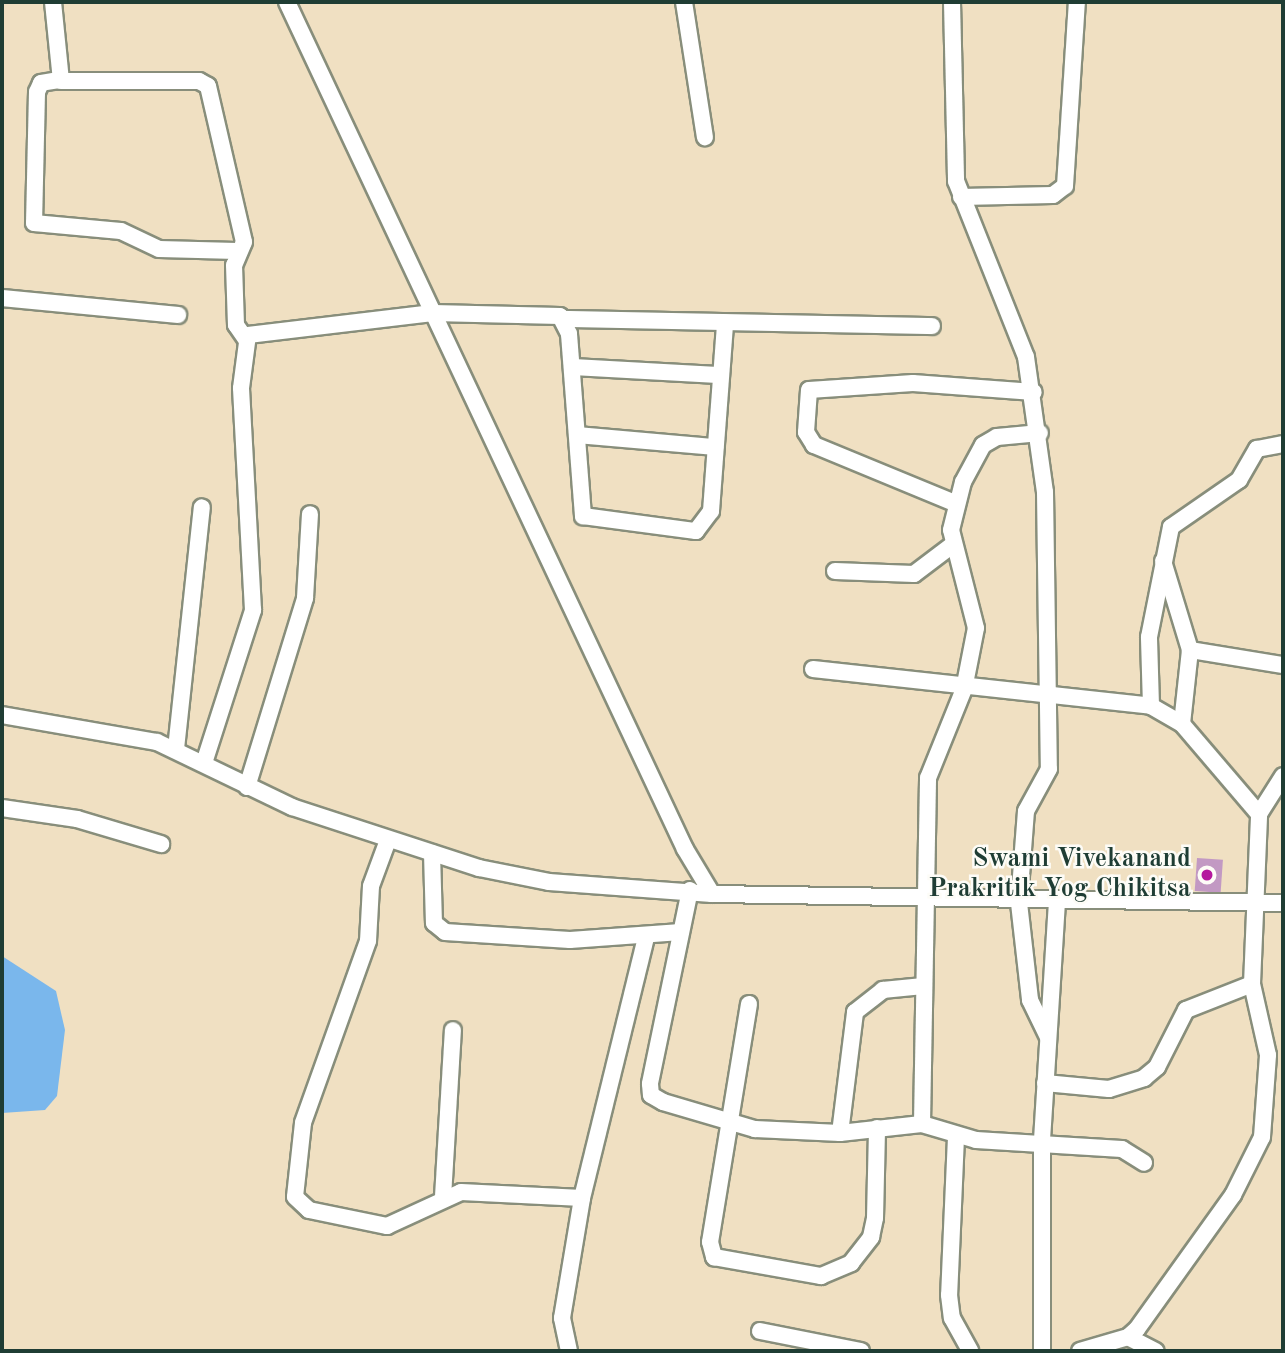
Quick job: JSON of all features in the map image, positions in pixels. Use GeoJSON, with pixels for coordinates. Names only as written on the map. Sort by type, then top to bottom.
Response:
{"type":"FeatureCollection","features":[{"type":"Feature","properties":{"kind":"street"},"geometry":{"type":"LineString","coordinates":[[53,2],[59,80]]}},
{"type":"Feature","properties":{"kind":"street"},"geometry":{"type":"LineString","coordinates":[[287,2],[685,849],[712,894]]}},
{"type":"Feature","properties":{"kind":"street"},"geometry":{"type":"LineString","coordinates":[[684,2],[705,137]]}},
{"type":"Feature","properties":{"kind":"street"},"geometry":{"type":"LineString","coordinates":[[952,2],[961,197],[1034,392],[1040,433],[1049,769],[1027,811],[1018,903],[1030,1000],[1048,1037]]}},
{"type":"Feature","properties":{"kind":"street"},"geometry":{"type":"LineString","coordinates":[[961,197],[1053,195],[1065,186],[1077,2]]}},
{"type":"Feature","properties":{"kind":"street"},"geometry":{"type":"LineString","coordinates":[[59,80],[206,83],[238,207],[244,245],[237,251],[159,249],[121,231],[34,223],[37,92],[41,83],[59,80]]}},
{"type":"Feature","properties":{"kind":"street"},"geometry":{"type":"LineString","coordinates":[[204,763],[253,610],[241,388],[245,338],[236,325],[237,251]]}},
{"type":"Feature","properties":{"kind":"street"},"geometry":{"type":"LineString","coordinates":[[2,298],[178,315]]}},
{"type":"Feature","properties":{"kind":"street"},"geometry":{"type":"LineString","coordinates":[[245,338],[433,313],[565,319],[932,326]]}},
{"type":"Feature","properties":{"kind":"street"},"geometry":{"type":"LineString","coordinates":[[565,319],[573,367],[578,506],[594,523],[696,531],[711,511],[718,375],[725,323]]}},
{"type":"Feature","properties":{"kind":"street"},"geometry":{"type":"LineString","coordinates":[[573,367],[718,375]]}},
{"type":"Feature","properties":{"kind":"street"},"geometry":{"type":"LineString","coordinates":[[957,504],[814,445],[806,432],[805,397],[817,388],[869,384],[1034,392]]}},
{"type":"Feature","properties":{"kind":"street"},"geometry":{"type":"LineString","coordinates":[[922,1124],[928,778],[964,689],[976,610],[951,546],[957,504],[983,446],[997,437],[1040,433]]}},
{"type":"Feature","properties":{"kind":"street"},"geometry":{"type":"LineString","coordinates":[[576,435],[715,447]]}},
{"type":"Feature","properties":{"kind":"street"},"geometry":{"type":"LineString","coordinates":[[1151,706],[1149,637],[1162,556],[1171,527],[1239,480],[1257,449],[1283,444]]}},
{"type":"Feature","properties":{"kind":"street"},"geometry":{"type":"LineString","coordinates":[[176,749],[202,507]]}},
{"type":"Feature","properties":{"kind":"street"},"geometry":{"type":"LineString","coordinates":[[247,788],[302,610],[310,514]]}},
{"type":"Feature","properties":{"kind":"street"},"geometry":{"type":"LineString","coordinates":[[835,571],[914,574],[951,546]]}},
{"type":"Feature","properties":{"kind":"street"},"geometry":{"type":"LineString","coordinates":[[1162,556],[1190,650],[1182,724]]}},
{"type":"Feature","properties":{"kind":"street"},"geometry":{"type":"LineString","coordinates":[[1190,650],[1283,665]]}},
{"type":"Feature","properties":{"kind":"street"},"geometry":{"type":"LineString","coordinates":[[813,669],[964,689],[1046,693],[1151,706],[1182,724],[1259,814]]}},
{"type":"Feature","properties":{"kind":"street"},"geometry":{"type":"LineString","coordinates":[[2,715],[176,749],[247,788],[388,839],[432,853],[549,882],[690,890],[712,894],[1018,903],[1283,903]]}},
{"type":"Feature","properties":{"kind":"street"},"geometry":{"type":"LineString","coordinates":[[1080,1351],[1128,1338],[1256,1156],[1267,1106],[1268,1055],[1252,984],[1259,814],[1283,776]]}},
{"type":"Feature","properties":{"kind":"street"},"geometry":{"type":"LineString","coordinates":[[2,808],[77,818],[161,844]]}},
{"type":"Feature","properties":{"kind":"street"},"geometry":{"type":"LineString","coordinates":[[388,839],[368,898],[368,941],[303,1123],[295,1196],[309,1210],[387,1226],[443,1197],[519,1190],[582,1198]]}},
{"type":"Feature","properties":{"kind":"street"},"geometry":{"type":"LineString","coordinates":[[432,853],[437,929],[570,940],[646,937],[681,932]]}},
{"type":"Feature","properties":{"kind":"street"},"geometry":{"type":"LineString","coordinates":[[690,890],[651,1094],[734,1124],[840,1133],[922,1124],[956,1137],[1042,1140],[1122,1149],[1144,1163]]}},
{"type":"Feature","properties":{"kind":"street"},"geometry":{"type":"LineString","coordinates":[[1042,1351],[1042,1140],[1057,903]]}},
{"type":"Feature","properties":{"kind":"street"},"geometry":{"type":"LineString","coordinates":[[569,1351],[562,1318],[582,1198],[646,937]]}},
{"type":"Feature","properties":{"kind":"street"},"geometry":{"type":"LineString","coordinates":[[1045,1083],[1109,1089],[1144,1078],[1157,1067],[1186,1010],[1252,984]]}},
{"type":"Feature","properties":{"kind":"street"},"geometry":{"type":"LineString","coordinates":[[840,1133],[855,1012],[883,990],[923,986]]}},
{"type":"Feature","properties":{"kind":"street"},"geometry":{"type":"LineString","coordinates":[[749,1004],[734,1124],[710,1251],[724,1261],[821,1276],[850,1263],[871,1237],[877,1128]]}},
{"type":"Feature","properties":{"kind":"street"},"geometry":{"type":"LineString","coordinates":[[443,1197],[453,1030]]}},
{"type":"Feature","properties":{"kind":"street"},"geometry":{"type":"LineString","coordinates":[[956,1137],[949,1295],[952,1318],[970,1351]]}},
{"type":"Feature","properties":{"kind":"street"},"geometry":{"type":"LineString","coordinates":[[760,1331],[861,1351]]}},
{"type":"Feature","properties":{"kind":"street"},"geometry":{"type":"LineString","coordinates":[[1128,1338],[1156,1351]]}},
{"type":"Feature","properties":{"kind":"water"},"geometry":{"type":"Polygon","coordinates":[[[2,956],[56,991],[65,1030],[57,1096],[45,1110],[2,1113],[2,956]]]}},
{"type":"Feature","properties":{"kind":"building"},"geometry":{"type":"Polygon","coordinates":[[[1197,858],[1223,860],[1221,893],[1195,891],[1197,858]]]}},
{"type":"Feature","properties":{"kind":"place","name":"Swami Vivekanand Prakritik Yog Chikitsa"},"geometry":{"type":"Point","coordinates":[1207,875]}}]}
